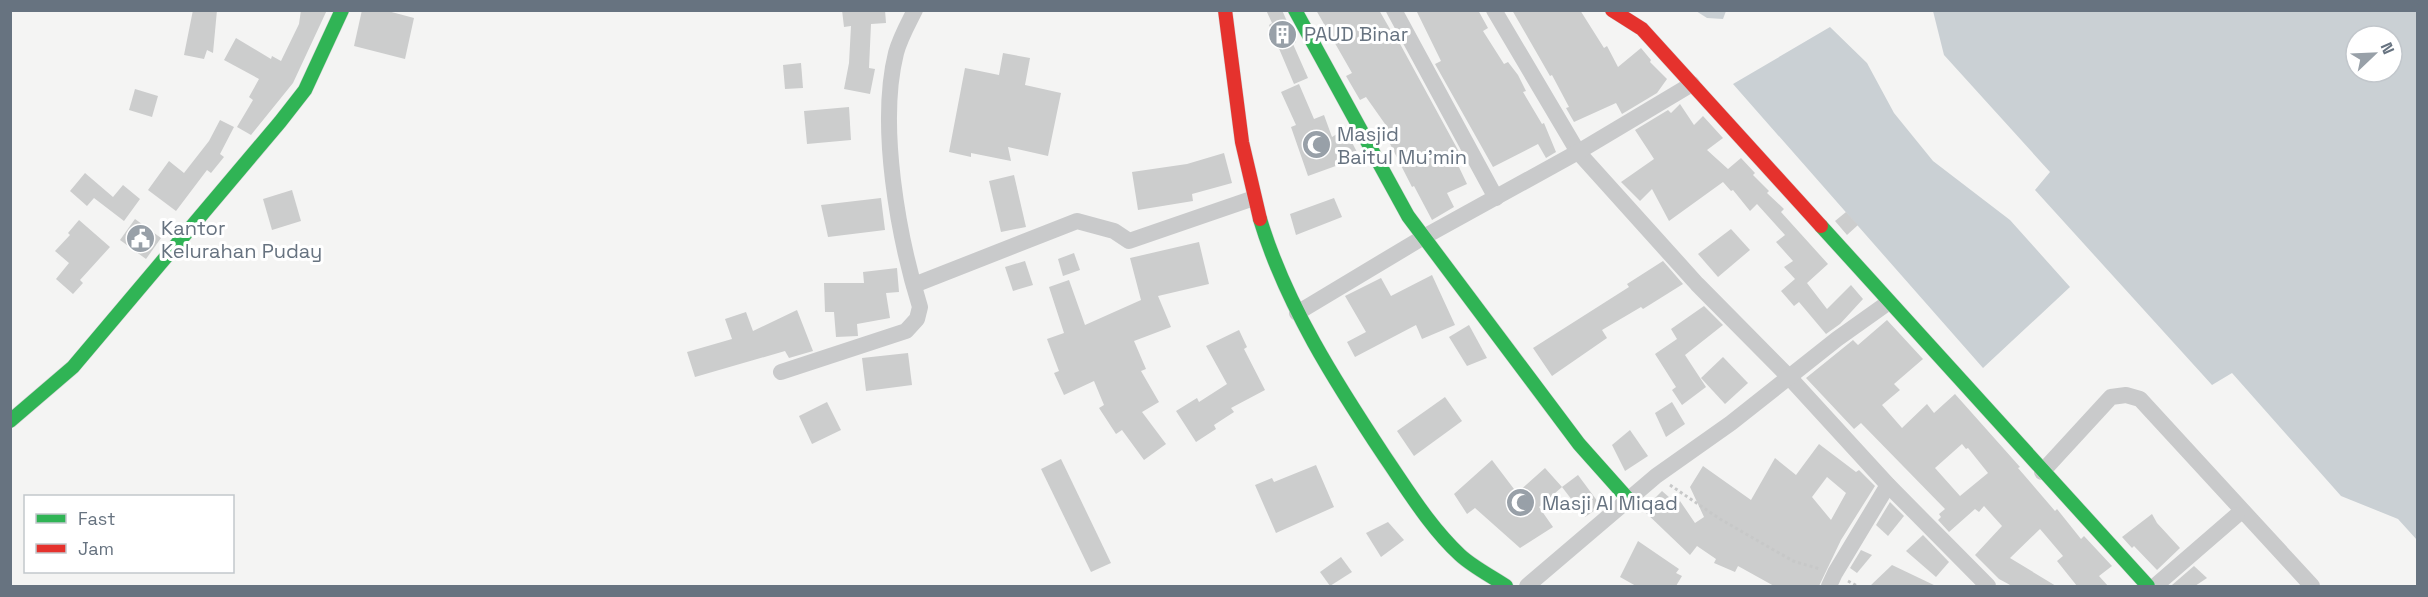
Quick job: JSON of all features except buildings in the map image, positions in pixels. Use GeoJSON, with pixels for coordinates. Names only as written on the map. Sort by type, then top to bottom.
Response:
{"type":"FeatureCollection","features":[{"type":"Feature","properties":{"kind":"main road"},"geometry":{"type":"LineString","coordinates":[[10,421],[73,367],[280,122],[305,90],[342,10]]}},
{"type":"Feature","properties":{"kind":"main road"},"geometry":{"type":"LineString","coordinates":[[1225,10],[1242,142],[1254,198],[1267,241],[1297,313],[1351,404],[1430,524],[1462,557],[1506,586]]}},
{"type":"Feature","properties":{"kind":"main road"},"geometry":{"type":"LineString","coordinates":[[1295,10],[1395,196],[1422,238],[1579,444],[1628,499]]}},
{"type":"Feature","properties":{"kind":"main road"},"geometry":{"type":"LineString","coordinates":[[1612,10],[1642,29],[2042,472],[2148,586]]}},
{"type":"Feature","properties":{"kind":"street"},"geometry":{"type":"LineString","coordinates":[[782,372],[906,331],[917,318],[920,307],[894,195],[890,106],[896,51],[915,10]]}},
{"type":"Feature","properties":{"kind":"street"},"geometry":{"type":"LineString","coordinates":[[1394,10],[1496,198]]}},
{"type":"Feature","properties":{"kind":"street"},"geometry":{"type":"LineString","coordinates":[[1494,10],[1578,152],[1697,284],[1789,377],[1888,486],[1988,586]]}},
{"type":"Feature","properties":{"kind":"street"},"geometry":{"type":"LineString","coordinates":[[1297,313],[1422,238],[1578,152],[1692,84]]}},
{"type":"Feature","properties":{"kind":"street"},"geometry":{"type":"LineString","coordinates":[[914,285],[1077,221],[1114,231],[1129,241],[1254,198]]}},
{"type":"Feature","properties":{"kind":"street"},"geometry":{"type":"LineString","coordinates":[[1527,586],[1656,476],[1731,423],[1837,339],[1889,302]]}},
{"type":"Feature","properties":{"kind":"street"},"geometry":{"type":"LineString","coordinates":[[2042,472],[2111,398],[2126,395],[2140,399],[2312,586]]}},
{"type":"Feature","properties":{"kind":"street"},"geometry":{"type":"LineString","coordinates":[[1832,580],[1888,486]]}},
{"type":"Feature","properties":{"kind":"street"},"geometry":{"type":"LineString","coordinates":[[2155,586],[2237,515]]}},
{"type":"Feature","properties":{"kind":"path"},"geometry":{"type":"LineString","coordinates":[[1656,476],[1720,519],[1793,561],[1832,580],[1857,586]]}},
{"type":"Feature","properties":{"kind":"shaded area"},"geometry":{"type":"Polygon","coordinates":[[[1696,11],[1726,11],[1723,19],[1707,18],[1696,11]]]}},
{"type":"Feature","properties":{"kind":"shaded area"},"geometry":{"type":"Polygon","coordinates":[[[1933,11],[2417,11],[2417,540],[2398,519],[2341,496],[2232,373],[2212,385],[2035,190],[2050,172],[1944,55],[1933,11]]]}},
{"type":"Feature","properties":{"kind":"shaded area"},"geometry":{"type":"Polygon","coordinates":[[[1830,27],[1867,63],[1894,113],[1933,161],[2010,220],[2070,287],[1983,368],[1733,84],[1830,27]]]}},
{"type":"Feature","properties":{"kind":"traffic: fast"},"geometry":{"type":"LineString","coordinates":[[10,421],[73,367],[280,122],[305,90],[342,10]]}},
{"type":"Feature","properties":{"kind":"traffic: fast"},"geometry":{"type":"LineString","coordinates":[[1295,10],[1408,216],[1579,444],[1628,499]]}},
{"type":"Feature","properties":{"kind":"traffic: fast"},"geometry":{"type":"LineString","coordinates":[[1260,219],[1298,313],[1348,401],[1385,457],[1420,509],[1449,544],[1471,564],[1506,586]]}},
{"type":"Feature","properties":{"kind":"traffic: fast"},"geometry":{"type":"LineString","coordinates":[[1821,226],[2148,586]]}},
{"type":"Feature","properties":{"kind":"traffic: jam"},"geometry":{"type":"LineString","coordinates":[[1225,10],[1242,142],[1260,219]]}},
{"type":"Feature","properties":{"kind":"traffic: jam"},"geometry":{"type":"LineString","coordinates":[[1612,10],[1642,29],[1821,226]]}},
{"type":"Feature","properties":{"kind":"place","name":"PAUD Binar"},"geometry":{"type":"Point","coordinates":[1283,34]}},
{"type":"Feature","properties":{"kind":"place","name":"Masjid Baitul Mu'min"},"geometry":{"type":"Point","coordinates":[1316,145]}},
{"type":"Feature","properties":{"kind":"place","name":"Kantor Kelurahan Puday"},"geometry":{"type":"Point","coordinates":[140,239]}},
{"type":"Feature","properties":{"kind":"place","name":"Masji Al Miqad"},"geometry":{"type":"Point","coordinates":[1521,503]}}]}
